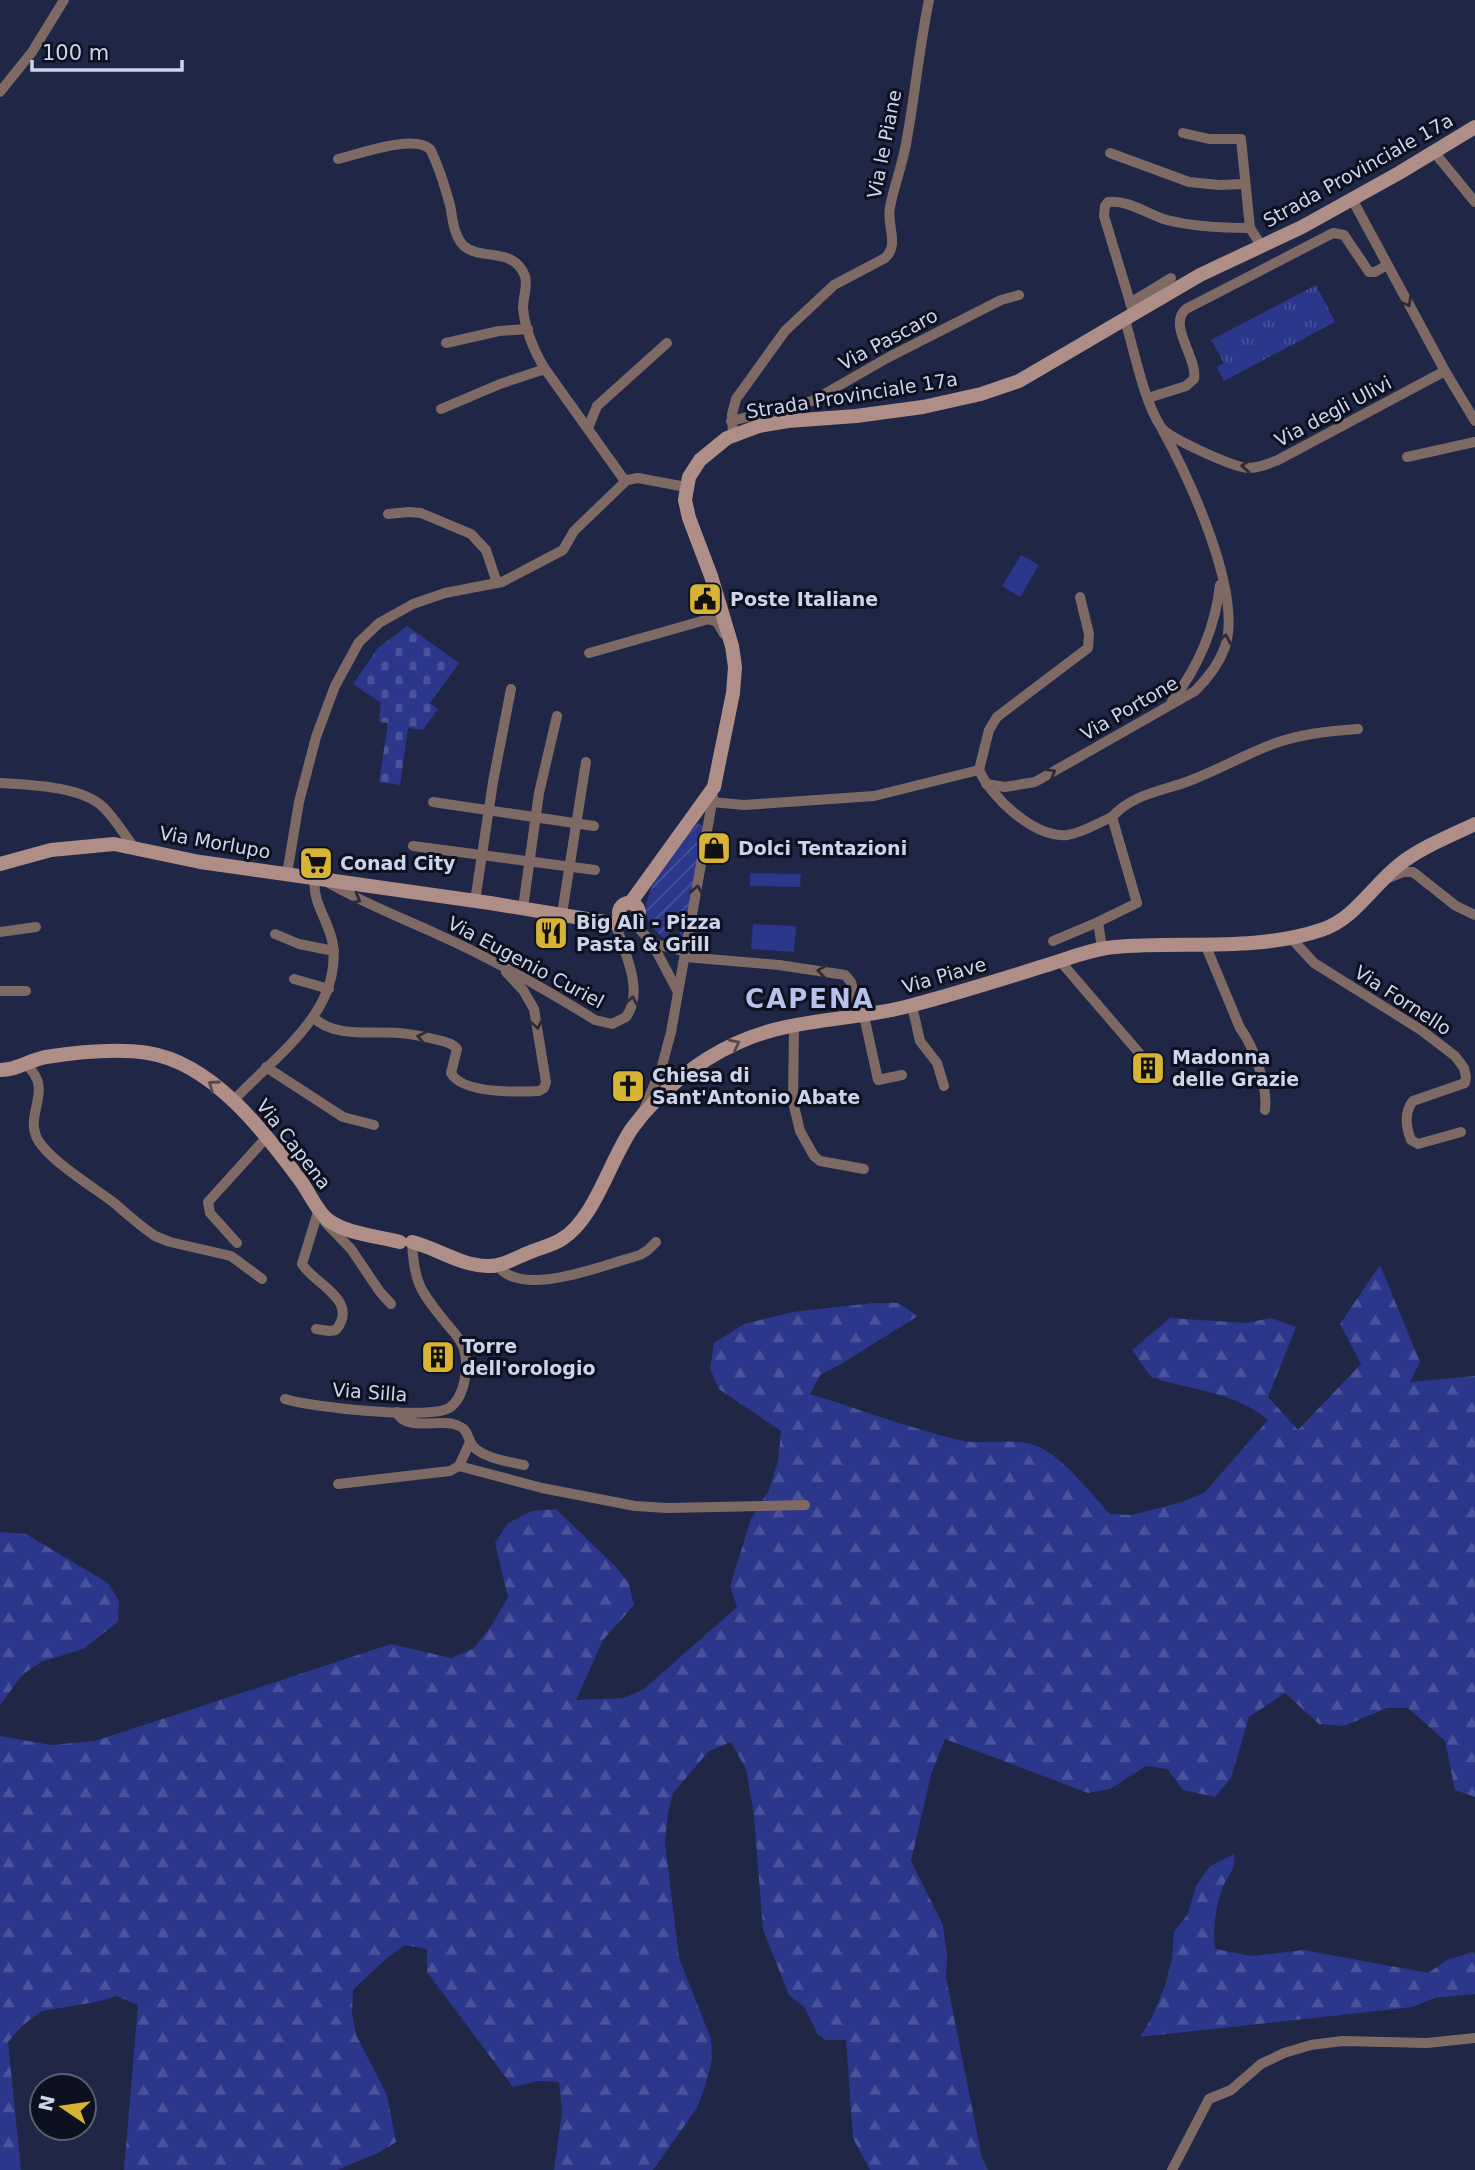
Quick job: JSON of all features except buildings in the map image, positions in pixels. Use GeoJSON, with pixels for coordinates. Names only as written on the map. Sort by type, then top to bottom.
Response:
{"type":"FeatureCollection","features":[{"type":"Feature","properties":{"kind":"main road","name":"Strada Provinciale 17a"},"geometry":{"type":"LineString","coordinates":[[686,487],[700,460],[732,428],[923,407],[981,394],[1027,377],[1131,309],[1352,199],[1474,130]]}},
{"type":"Feature","properties":{"kind":"main road"},"geometry":{"type":"LineString","coordinates":[[625,923],[619,915],[626,904],[713,795],[735,677],[732,646],[711,576],[687,512],[686,487]]}},
{"type":"Feature","properties":{"kind":"main road","name":"Via Piave"},"geometry":{"type":"LineString","coordinates":[[497,1265],[562,1239],[571,1231],[611,1171],[627,1136],[660,1095],[737,1042],[794,1026],[912,1006],[1102,948],[1253,942],[1291,938],[1323,930],[1339,922],[1409,858],[1475,824]]}},
{"type":"Feature","properties":{"kind":"main road","name":"Via Morlupo"},"geometry":{"type":"LineString","coordinates":[[0,864],[40,852],[105,844],[134,847],[192,860],[625,923]]}},
{"type":"Feature","properties":{"kind":"main road"},"geometry":{"type":"LineString","coordinates":[[591,919],[626,904]]}},
{"type":"Feature","properties":{"kind":"main road","name":"Via Capena"},"geometry":{"type":"LineString","coordinates":[[0,1070],[26,1065],[46,1057],[89,1053],[149,1054],[181,1064],[234,1100],[299,1179],[319,1213]]}},
{"type":"Feature","properties":{"kind":"main road"},"geometry":{"type":"LineString","coordinates":[[319,1213],[344,1228],[410,1242],[457,1261],[482,1266],[497,1265]]}},
{"type":"Feature","properties":{"kind":"street"},"geometry":{"type":"LineString","coordinates":[[0,92],[32,52],[64,0]]}},
{"type":"Feature","properties":{"kind":"street","name":"Via le Piane"},"geometry":{"type":"LineString","coordinates":[[732,428],[733,408],[739,395],[775,343],[795,320],[834,285],[890,253],[892,241],[889,209],[906,146],[915,74],[929,0]]}},
{"type":"Feature","properties":{"kind":"street"},"geometry":{"type":"LineString","coordinates":[[1183,133],[1209,139],[1241,139],[1250,228],[1261,245]]}},
{"type":"Feature","properties":{"kind":"street"},"geometry":{"type":"LineString","coordinates":[[338,159],[410,143],[427,146],[434,155],[450,204],[455,230],[461,242],[475,251],[507,257],[523,272],[526,286],[524,311],[534,348],[545,369],[625,481]]}},
{"type":"Feature","properties":{"kind":"street"},"geometry":{"type":"LineString","coordinates":[[1434,152],[1475,202]]}},
{"type":"Feature","properties":{"kind":"street"},"geometry":{"type":"LineString","coordinates":[[1110,153],[1189,181],[1245,184]]}},
{"type":"Feature","properties":{"kind":"street"},"geometry":{"type":"LineString","coordinates":[[1352,199],[1475,421]]}},
{"type":"Feature","properties":{"kind":"street"},"geometry":{"type":"LineString","coordinates":[[1162,429],[1148,398],[1131,309],[1104,216],[1105,206],[1108,202],[1118,202],[1179,223],[1250,228]]}},
{"type":"Feature","properties":{"kind":"street"},"geometry":{"type":"LineString","coordinates":[[1148,398],[1186,386],[1194,379],[1194,370],[1179,324],[1180,315],[1186,309],[1334,233],[1344,235],[1368,271],[1375,272],[1387,265]]}},
{"type":"Feature","properties":{"kind":"street"},"geometry":{"type":"LineString","coordinates":[[1131,309],[1171,278]]}},
{"type":"Feature","properties":{"kind":"street","name":"Via Pascaro"},"geometry":{"type":"LineString","coordinates":[[732,428],[813,401],[889,357],[1001,300],[1019,295]]}},
{"type":"Feature","properties":{"kind":"street"},"geometry":{"type":"LineString","coordinates":[[446,343],[499,331],[528,329]]}},
{"type":"Feature","properties":{"kind":"street"},"geometry":{"type":"LineString","coordinates":[[588,428],[597,406],[667,343]]}},
{"type":"Feature","properties":{"kind":"street"},"geometry":{"type":"LineString","coordinates":[[441,409],[500,384],[545,369]]}},
{"type":"Feature","properties":{"kind":"street","name":"Via degli Ulivi"},"geometry":{"type":"LineString","coordinates":[[1162,429],[1236,466],[1259,467],[1278,460],[1445,371]]}},
{"type":"Feature","properties":{"kind":"street","name":"Via Portone"},"geometry":{"type":"LineString","coordinates":[[986,784],[1005,786],[1035,782],[1169,706],[1195,691],[1212,673],[1226,646],[1227,599],[1204,517],[1162,429]]}},
{"type":"Feature","properties":{"kind":"street"},"geometry":{"type":"LineString","coordinates":[[1407,457],[1475,442]]}},
{"type":"Feature","properties":{"kind":"street"},"geometry":{"type":"LineString","coordinates":[[286,874],[299,802],[316,737],[335,686],[355,647],[373,628],[413,604],[445,593],[498,583],[565,549],[574,531],[625,481],[638,478],[686,487]]}},
{"type":"Feature","properties":{"kind":"street"},"geometry":{"type":"LineString","coordinates":[[388,514],[421,513],[471,534],[486,550],[498,583]]}},
{"type":"Feature","properties":{"kind":"street"},"geometry":{"type":"LineString","coordinates":[[1169,706],[1197,665],[1216,614],[1221,578]]}},
{"type":"Feature","properties":{"kind":"street"},"geometry":{"type":"LineString","coordinates":[[1080,597],[1089,635],[1088,648],[997,717],[989,730],[979,770],[998,798],[1023,819],[1052,834],[1073,833],[1112,817],[1122,806],[1137,798],[1193,779],[1274,744],[1312,734],[1358,729]]}},
{"type":"Feature","properties":{"kind":"street"},"geometry":{"type":"LineString","coordinates":[[589,653],[709,619],[719,624],[732,646]]}},
{"type":"Feature","properties":{"kind":"street"},"geometry":{"type":"LineString","coordinates":[[475,901],[511,689]]}},
{"type":"Feature","properties":{"kind":"street"},"geometry":{"type":"LineString","coordinates":[[523,908],[540,788],[557,716]]}},
{"type":"Feature","properties":{"kind":"street"},"geometry":{"type":"LineString","coordinates":[[562,914],[586,762]]}},
{"type":"Feature","properties":{"kind":"street"},"geometry":{"type":"LineString","coordinates":[[639,1119],[663,1062],[671,1031],[713,795],[744,805],[815,801],[884,794],[979,770]]}},
{"type":"Feature","properties":{"kind":"street"},"geometry":{"type":"LineString","coordinates":[[0,783],[68,790],[86,795],[104,807],[134,847]]}},
{"type":"Feature","properties":{"kind":"street"},"geometry":{"type":"LineString","coordinates":[[433,802],[594,826]]}},
{"type":"Feature","properties":{"kind":"street"},"geometry":{"type":"LineString","coordinates":[[1053,941],[1137,903],[1112,817]]}},
{"type":"Feature","properties":{"kind":"street"},"geometry":{"type":"LineString","coordinates":[[413,846],[595,870]]}},
{"type":"Feature","properties":{"kind":"street"},"geometry":{"type":"LineString","coordinates":[[1382,880],[1403,872],[1413,872],[1472,913]]}},
{"type":"Feature","properties":{"kind":"street"},"geometry":{"type":"LineString","coordinates":[[234,1100],[299,1035],[329,989],[334,951],[330,930],[315,894],[318,878]]}},
{"type":"Feature","properties":{"kind":"street","name":"Via Eugenio Curiel"},"geometry":{"type":"LineString","coordinates":[[318,878],[367,905],[440,935],[517,974],[595,1020],[609,1024],[620,1022],[629,1014],[634,993],[625,923]]}},
{"type":"Feature","properties":{"kind":"street"},"geometry":{"type":"LineString","coordinates":[[1098,922],[1102,948]]}},
{"type":"Feature","properties":{"kind":"street"},"geometry":{"type":"LineString","coordinates":[[625,923],[652,943],[685,955],[845,975],[852,982],[879,1085],[902,1075]]}},
{"type":"Feature","properties":{"kind":"street"},"geometry":{"type":"LineString","coordinates":[[0,932],[36,927]]}},
{"type":"Feature","properties":{"kind":"street"},"geometry":{"type":"LineString","coordinates":[[275,934],[299,944],[334,951]]}},
{"type":"Feature","properties":{"kind":"street","name":"Via Fornello"},"geometry":{"type":"LineString","coordinates":[[1291,938],[1314,963],[1420,1030],[1459,1060],[1465,1071],[1465,1083],[1413,1101],[1408,1108],[1407,1124],[1410,1137],[1416,1143],[1425,1143],[1461,1132]]}},
{"type":"Feature","properties":{"kind":"street"},"geometry":{"type":"LineString","coordinates":[[652,943],[678,992]]}},
{"type":"Feature","properties":{"kind":"street"},"geometry":{"type":"LineString","coordinates":[[1205,944],[1240,1028],[1251,1044],[1265,1093],[1265,1110]]}},
{"type":"Feature","properties":{"kind":"street"},"geometry":{"type":"LineString","coordinates":[[1060,961],[1140,1054]]}},
{"type":"Feature","properties":{"kind":"street"},"geometry":{"type":"LineString","coordinates":[[313,1017],[320,1024],[332,1028],[407,1034],[452,1044],[457,1049],[451,1070],[457,1080],[491,1090],[540,1091],[546,1082],[534,1009],[523,989],[502,967]]}},
{"type":"Feature","properties":{"kind":"street"},"geometry":{"type":"LineString","coordinates":[[666,972],[682,970]]}},
{"type":"Feature","properties":{"kind":"street"},"geometry":{"type":"LineString","coordinates":[[294,979],[329,989]]}},
{"type":"Feature","properties":{"kind":"street"},"geometry":{"type":"LineString","coordinates":[[0,991],[26,991]]}},
{"type":"Feature","properties":{"kind":"street"},"geometry":{"type":"LineString","coordinates":[[912,1006],[920,1041],[937,1063],[944,1086]]}},
{"type":"Feature","properties":{"kind":"street"},"geometry":{"type":"LineString","coordinates":[[794,1026],[793,1102],[800,1131],[814,1156],[820,1161],[864,1169]]}},
{"type":"Feature","properties":{"kind":"street"},"geometry":{"type":"LineString","coordinates":[[663,1062],[672,1074],[682,1078]]}},
{"type":"Feature","properties":{"kind":"street"},"geometry":{"type":"LineString","coordinates":[[26,1065],[36,1076],[38,1086],[34,1131],[37,1139],[49,1152],[155,1236],[231,1256],[261,1279]]}},
{"type":"Feature","properties":{"kind":"street"},"geometry":{"type":"LineString","coordinates":[[266,1067],[343,1117],[374,1125]]}},
{"type":"Feature","properties":{"kind":"street"},"geometry":{"type":"LineString","coordinates":[[237,1244],[210,1213],[208,1202],[266,1138]]}},
{"type":"Feature","properties":{"kind":"street"},"geometry":{"type":"LineString","coordinates":[[316,1329],[336,1330],[342,1313],[335,1296],[302,1264],[319,1213],[351,1249],[391,1304]]}},
{"type":"Feature","properties":{"kind":"street"},"geometry":{"type":"LineString","coordinates":[[497,1265],[509,1277],[551,1279],[640,1255],[656,1241]]}},
{"type":"Feature","properties":{"kind":"street","name":"Via Silla"},"geometry":{"type":"LineString","coordinates":[[285,1399],[307,1404],[397,1412],[442,1411],[451,1406],[457,1398],[464,1376],[464,1352],[460,1341],[424,1296],[415,1275],[410,1242]]}},
{"type":"Feature","properties":{"kind":"street"},"geometry":{"type":"LineString","coordinates":[[397,1412],[405,1422],[446,1422],[461,1426],[477,1450],[524,1465]]}},
{"type":"Feature","properties":{"kind":"street"},"geometry":{"type":"LineString","coordinates":[[459,1466],[470,1442]]}},
{"type":"Feature","properties":{"kind":"street"},"geometry":{"type":"LineString","coordinates":[[338,1484],[444,1473],[459,1466],[542,1488],[635,1506],[680,1508],[805,1505]]}},
{"type":"Feature","properties":{"kind":"street"},"geometry":{"type":"LineString","coordinates":[[1172,2170],[1209,2099],[1231,2090],[1261,2064],[1284,2053],[1311,2045],[1342,2041],[1427,2043],[1475,2038]]}},
{"type":"Feature","properties":{"kind":"green space"},"geometry":{"type":"Polygon","coordinates":[[[1316,285],[1335,322],[1224,381],[1217,367],[1224,363],[1211,340],[1316,285]]]}},
{"type":"Feature","properties":{"kind":"green space"},"geometry":{"type":"Polygon","coordinates":[[[1021,555],[1039,565],[1020,597],[1002,586],[1021,555]]]}},
{"type":"Feature","properties":{"kind":"green space"},"geometry":{"type":"Polygon","coordinates":[[[407,626],[459,663],[430,703],[438,709],[423,730],[408,728],[400,785],[379,782],[388,723],[379,722],[381,703],[353,684],[378,648],[407,626]]]}},
{"type":"Feature","properties":{"kind":"green space"},"geometry":{"type":"Polygon","coordinates":[[[698,823],[703,826],[682,944],[666,939],[653,928],[647,916],[647,903],[659,873],[698,823]],[[666,922],[665,930],[669,932],[668,936],[679,938],[681,924],[666,922]]]}},
{"type":"Feature","properties":{"kind":"green space"},"geometry":{"type":"Polygon","coordinates":[[[750,873],[801,874],[800,887],[750,886],[750,873]]]}},
{"type":"Feature","properties":{"kind":"green space"},"geometry":{"type":"Polygon","coordinates":[[[753,924],[796,926],[794,952],[751,949],[753,924]]]}},
{"type":"Feature","properties":{"kind":"green space"},"geometry":{"type":"Polygon","coordinates":[[[1380,1265],[1420,1362],[1410,1382],[1475,1376],[1475,1797],[1455,1790],[1445,1741],[1408,1708],[1387,1708],[1344,1726],[1319,1724],[1285,1693],[1249,1717],[1231,1778],[1215,1797],[1183,1790],[1167,1769],[1146,1766],[1110,1789],[1088,1793],[945,1739],[931,1775],[911,1861],[943,1925],[947,1956],[946,1977],[982,2158],[988,2170],[870,2170],[853,2138],[846,2040],[825,2040],[817,2033],[805,2008],[789,1995],[763,1930],[754,1816],[746,1769],[731,1742],[709,1751],[673,1793],[668,1813],[665,1842],[679,1958],[711,2039],[712,2059],[697,2108],[653,2170],[554,2170],[562,2112],[559,2082],[538,2081],[513,2087],[427,1972],[427,1949],[405,1945],[353,1990],[352,2013],[356,2035],[387,2095],[396,2142],[378,2153],[337,2170],[124,2170],[138,2005],[117,1996],[42,2011],[23,2025],[8,2042],[21,2170],[0,2170],[0,1736],[51,1745],[95,1741],[391,1644],[451,1658],[473,1649],[492,1625],[508,1597],[495,1543],[508,1523],[532,1511],[556,1509],[616,1567],[629,1584],[634,1605],[603,1640],[576,1700],[624,1698],[644,1689],[737,1607],[730,1586],[751,1519],[769,1490],[778,1461],[781,1431],[719,1389],[710,1369],[714,1343],[744,1324],[793,1312],[873,1303],[898,1303],[918,1316],[820,1375],[810,1394],[959,1440],[1020,1442],[1039,1447],[1058,1459],[1110,1514],[1132,1515],[1182,1502],[1204,1493],[1268,1420],[1242,1403],[1151,1377],[1132,1350],[1170,1318],[1246,1323],[1271,1318],[1296,1327],[1268,1397],[1298,1430],[1361,1364],[1340,1324],[1380,1265]]]}},
{"type":"Feature","properties":{"kind":"green space"},"geometry":{"type":"Polygon","coordinates":[[[0,1532],[26,1534],[108,1583],[119,1601],[118,1622],[83,1649],[41,1662],[23,1674],[0,1705],[0,1532]]]}},
{"type":"Feature","properties":{"kind":"green space"},"geometry":{"type":"Polygon","coordinates":[[[1234,1854],[1233,1868],[1222,1889],[1216,1912],[1215,1949],[1252,1956],[1304,1950],[1428,1973],[1447,1960],[1472,1952],[1475,1954],[1475,1994],[1434,1998],[1413,2007],[1140,2037],[1165,1986],[1172,1959],[1174,1932],[1188,1914],[1196,1886],[1210,1866],[1234,1854]]]}},
{"type":"Feature","properties":{"kind":"place","name":"Poste Italiane"},"geometry":{"type":"Point","coordinates":[705,599]}},
{"type":"Feature","properties":{"kind":"place","name":"Dolci Tentazioni"},"geometry":{"type":"Point","coordinates":[714,848]}},
{"type":"Feature","properties":{"kind":"place","name":"Conad City"},"geometry":{"type":"Point","coordinates":[316,863]}},
{"type":"Feature","properties":{"kind":"place","name":"Big Alì - Pizza Pasta & Grill"},"geometry":{"type":"Point","coordinates":[551,933]}},
{"type":"Feature","properties":{"kind":"place","name":"Madonna delle Grazie"},"geometry":{"type":"Point","coordinates":[1148,1068]}},
{"type":"Feature","properties":{"kind":"place","name":"Chiesa di Sant'Antonio Abate"},"geometry":{"type":"Point","coordinates":[628,1086]}},
{"type":"Feature","properties":{"kind":"place","name":"Torre dell'orologio"},"geometry":{"type":"Point","coordinates":[438,1357]}},
{"type":"Feature","properties":{"kind":"district","name":"CAPENA"},"geometry":{"type":"Point","coordinates":[810,999]}}]}
